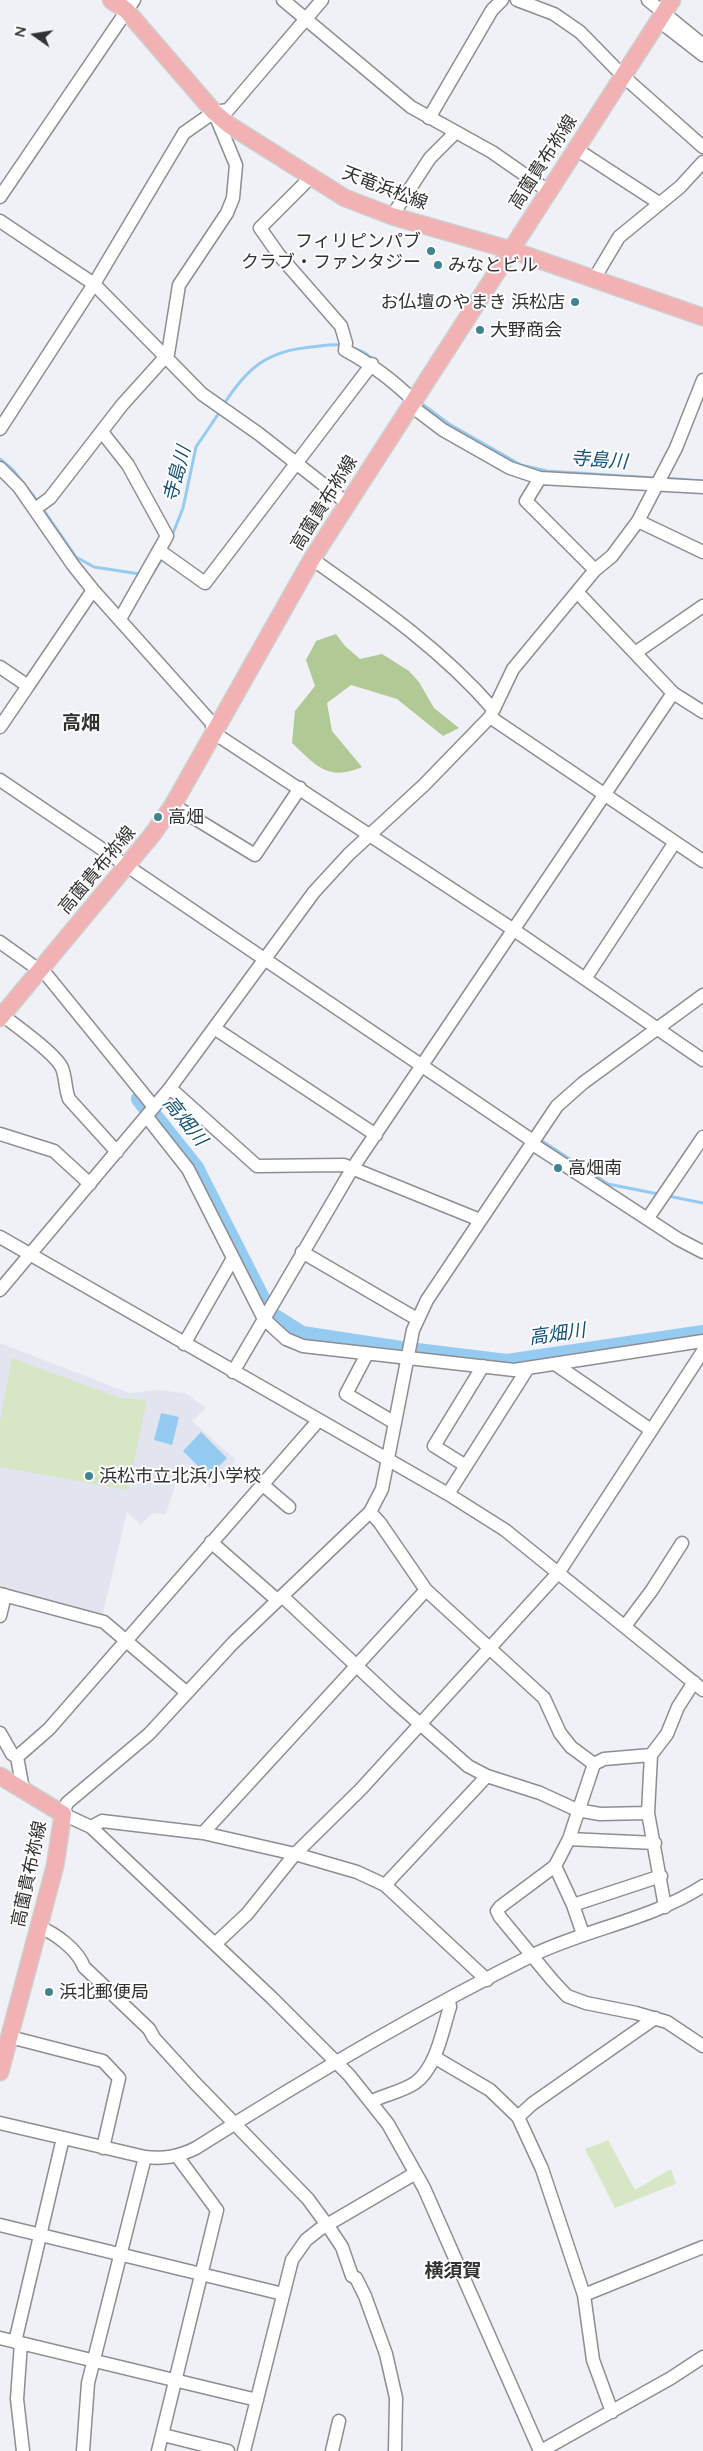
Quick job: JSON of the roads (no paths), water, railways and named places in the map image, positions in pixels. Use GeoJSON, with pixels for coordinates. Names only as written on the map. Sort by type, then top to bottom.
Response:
{"type":"FeatureCollection","features":[{"type":"Feature","properties":{"kind":"main road","name":"天竜浜松線"},"geometry":{"type":"LineString","coordinates":[[112,0],[130,5],[214,112],[345,198],[392,216],[511,250],[703,317]]}},
{"type":"Feature","properties":{"kind":"main road","name":"高薗貴布祢線"},"geometry":{"type":"LineString","coordinates":[[1,1017],[127,865],[173,805],[312,559],[411,402],[664,11]]}},
{"type":"Feature","properties":{"kind":"main road","name":"高薗貴布祢線"},"geometry":{"type":"LineString","coordinates":[[0,1776],[63,1814],[59,1846],[10,2037],[2,2052],[0,2072]]}},
{"type":"Feature","properties":{"kind":"street"},"geometry":{"type":"LineString","coordinates":[[283,0],[403,101],[429,118],[492,152],[548,191]]}},
{"type":"Feature","properties":{"kind":"street"},"geometry":{"type":"LineString","coordinates":[[0,429],[94,284],[184,133],[214,112],[228,110],[322,0]]}},
{"type":"Feature","properties":{"kind":"street"},"geometry":{"type":"LineString","coordinates":[[429,118],[492,10],[502,0]]}},
{"type":"Feature","properties":{"kind":"street"},"geometry":{"type":"LineString","coordinates":[[517,0],[554,14],[580,32],[623,76],[703,146]]}},
{"type":"Feature","properties":{"kind":"street"},"geometry":{"type":"LineString","coordinates":[[648,0],[703,44]]}},
{"type":"Feature","properties":{"kind":"street"},"geometry":{"type":"LineString","coordinates":[[0,197],[130,5]]}},
{"type":"Feature","properties":{"kind":"street"},"geometry":{"type":"LineString","coordinates":[[664,11],[703,55]]}},
{"type":"Feature","properties":{"kind":"street"},"geometry":{"type":"LineString","coordinates":[[39,507],[50,498],[122,405],[168,354],[179,285],[228,212],[233,198],[236,165],[214,112]]}},
{"type":"Feature","properties":{"kind":"street"},"geometry":{"type":"LineString","coordinates":[[392,216],[430,158],[456,132]]}},
{"type":"Feature","properties":{"kind":"street"},"geometry":{"type":"LineString","coordinates":[[576,149],[659,203]]}},
{"type":"Feature","properties":{"kind":"street"},"geometry":{"type":"LineString","coordinates":[[594,279],[619,237],[680,187],[703,162]]}},
{"type":"Feature","properties":{"kind":"street"},"geometry":{"type":"LineString","coordinates":[[311,177],[260,228],[280,255],[341,326],[345,346],[372,364],[443,430],[502,463],[540,478],[659,480],[703,487]]}},
{"type":"Feature","properties":{"kind":"street"},"geometry":{"type":"LineString","coordinates":[[0,221],[94,284],[202,394],[260,434],[347,504]]}},
{"type":"Feature","properties":{"kind":"street"},"geometry":{"type":"LineString","coordinates":[[163,553],[205,583],[372,364]]}},
{"type":"Feature","properties":{"kind":"street"},"geometry":{"type":"LineString","coordinates":[[0,1290],[170,1088],[314,892],[369,834],[424,785],[492,713],[513,669],[578,593],[595,570],[612,556],[638,521],[678,444],[703,380]]}},
{"type":"Feature","properties":{"kind":"street"},"geometry":{"type":"LineString","coordinates":[[102,432],[128,465],[167,536],[163,553],[147,574],[120,619]]}},
{"type":"Feature","properties":{"kind":"street"},"geometry":{"type":"LineString","coordinates":[[0,468],[39,507],[73,565],[211,722],[214,733],[514,930],[703,1060]]}},
{"type":"Feature","properties":{"kind":"street"},"geometry":{"type":"LineString","coordinates":[[540,478],[526,501],[595,570]]}},
{"type":"Feature","properties":{"kind":"street"},"geometry":{"type":"LineString","coordinates":[[638,521],[703,552]]}},
{"type":"Feature","properties":{"kind":"street"},"geometry":{"type":"LineString","coordinates":[[312,559],[411,630],[468,681],[492,713],[703,861]]}},
{"type":"Feature","properties":{"kind":"street"},"geometry":{"type":"LineString","coordinates":[[0,728],[93,590]]}},
{"type":"Feature","properties":{"kind":"street"},"geometry":{"type":"LineString","coordinates":[[578,593],[673,692],[703,712]]}},
{"type":"Feature","properties":{"kind":"street"},"geometry":{"type":"LineString","coordinates":[[635,653],[703,606]]}},
{"type":"Feature","properties":{"kind":"street"},"geometry":{"type":"LineString","coordinates":[[0,667],[28,686]]}},
{"type":"Feature","properties":{"kind":"street"},"geometry":{"type":"LineString","coordinates":[[233,1372],[352,1169],[673,692]]}},
{"type":"Feature","properties":{"kind":"street"},"geometry":{"type":"LineString","coordinates":[[0,780],[534,1139],[678,1240],[703,1252]]}},
{"type":"Feature","properties":{"kind":"street"},"geometry":{"type":"LineString","coordinates":[[173,805],[255,855],[300,788]]}},
{"type":"Feature","properties":{"kind":"street"},"geometry":{"type":"LineString","coordinates":[[585,979],[675,842]]}},
{"type":"Feature","properties":{"kind":"street"},"geometry":{"type":"LineString","coordinates":[[0,942],[40,969],[151,1112],[188,1169],[232,1260],[264,1319],[286,1339],[303,1346],[514,1370],[703,1341]]}},
{"type":"Feature","properties":{"kind":"street"},"geometry":{"type":"LineString","coordinates":[[703,995],[570,1093],[557,1106],[427,1300],[417,1319],[406,1358],[382,1489],[370,1512],[279,1598],[186,1692],[161,1723],[128,1754],[67,1803],[63,1814],[91,1827],[215,1944],[336,2062],[372,2101],[395,2135],[414,2174],[424,2188],[540,2451],[612,2412],[703,2358]]}},
{"type":"Feature","properties":{"kind":"street"},"geometry":{"type":"LineString","coordinates":[[1,1017],[31,1036],[62,1068],[65,1090],[69,1099],[116,1152]]}},
{"type":"Feature","properties":{"kind":"street"},"geometry":{"type":"LineString","coordinates":[[214,1028],[376,1135]]}},
{"type":"Feature","properties":{"kind":"street"},"geometry":{"type":"LineString","coordinates":[[170,1088],[258,1166],[344,1165],[480,1220]]}},
{"type":"Feature","properties":{"kind":"street"},"geometry":{"type":"LineString","coordinates":[[0,1134],[54,1151],[90,1184]]}},
{"type":"Feature","properties":{"kind":"street"},"geometry":{"type":"LineString","coordinates":[[648,1218],[703,1137]]}},
{"type":"Feature","properties":{"kind":"street"},"geometry":{"type":"LineString","coordinates":[[0,1237],[448,1494],[505,1530],[699,1686],[678,1707],[667,1734],[651,1755],[648,1813],[655,1843],[665,1907]]}},
{"type":"Feature","properties":{"kind":"street"},"geometry":{"type":"LineString","coordinates":[[302,1252],[417,1319]]}},
{"type":"Feature","properties":{"kind":"street"},"geometry":{"type":"LineString","coordinates":[[184,1344],[232,1260]]}},
{"type":"Feature","properties":{"kind":"street"},"geometry":{"type":"LineString","coordinates":[[215,1944],[247,1914],[295,1854],[361,1789],[559,1572],[703,1351]]}},
{"type":"Feature","properties":{"kind":"street"},"geometry":{"type":"LineString","coordinates":[[367,1354],[346,1394],[395,1423]]}},
{"type":"Feature","properties":{"kind":"street"},"geometry":{"type":"LineString","coordinates":[[555,1364],[651,1430]]}},
{"type":"Feature","properties":{"kind":"street"},"geometry":{"type":"LineString","coordinates":[[466,1466],[434,1446],[484,1366]]}},
{"type":"Feature","properties":{"kind":"street"},"geometry":{"type":"LineString","coordinates":[[448,1494],[528,1368]]}},
{"type":"Feature","properties":{"kind":"street"},"geometry":{"type":"LineString","coordinates":[[17,1757],[48,1729],[318,1421]]}},
{"type":"Feature","properties":{"kind":"street"},"geometry":{"type":"LineString","coordinates":[[263,1485],[289,1507]]}},
{"type":"Feature","properties":{"kind":"street"},"geometry":{"type":"LineString","coordinates":[[370,1512],[380,1523],[426,1590],[489,1650],[544,1698],[560,1733],[575,1750],[594,1764]]}},
{"type":"Feature","properties":{"kind":"street"},"geometry":{"type":"LineString","coordinates":[[211,1542],[357,1666],[455,1756],[487,1776],[540,1793],[577,1810],[600,1814],[648,1813]]}},
{"type":"Feature","properties":{"kind":"street"},"geometry":{"type":"LineString","coordinates":[[625,1626],[652,1590],[682,1543]]}},
{"type":"Feature","properties":{"kind":"street"},"geometry":{"type":"LineString","coordinates":[[203,1833],[426,1590]]}},
{"type":"Feature","properties":{"kind":"street"},"geometry":{"type":"LineString","coordinates":[[0,1616],[3,1594],[104,1622],[186,1692]]}},
{"type":"Feature","properties":{"kind":"street"},"geometry":{"type":"LineString","coordinates":[[0,1732],[12,1754],[17,1757],[23,1789]]}},
{"type":"Feature","properties":{"kind":"street"},"geometry":{"type":"LineString","coordinates":[[651,1755],[604,1759],[594,1764],[568,1839],[555,1866],[497,1911],[560,1990],[574,2000],[667,2022],[703,2046]]}},
{"type":"Feature","properties":{"kind":"street"},"geometry":{"type":"LineString","coordinates":[[385,1885],[487,1776]]}},
{"type":"Feature","properties":{"kind":"street"},"geometry":{"type":"LineString","coordinates":[[91,1827],[102,1821],[203,1833],[295,1854],[358,1872],[385,1885],[487,1980]]}},
{"type":"Feature","properties":{"kind":"street"},"geometry":{"type":"LineString","coordinates":[[568,1839],[655,1843]]}},
{"type":"Feature","properties":{"kind":"street"},"geometry":{"type":"LineString","coordinates":[[555,1866],[573,1905],[583,1934]]}},
{"type":"Feature","properties":{"kind":"street"},"geometry":{"type":"LineString","coordinates":[[573,1905],[660,1876]]}},
{"type":"Feature","properties":{"kind":"street"},"geometry":{"type":"LineString","coordinates":[[0,2123],[145,2157],[159,2159],[177,2156],[196,2148],[336,2062],[533,1955],[583,1934],[665,1907],[703,1886]]}},
{"type":"Feature","properties":{"kind":"street"},"geometry":{"type":"LineString","coordinates":[[39,1927],[50,1932],[67,1945],[82,1961],[84,1967],[144,2024],[195,2083],[308,2199],[328,2224],[342,2248],[347,2264],[364,2296],[386,2354],[396,2398],[395,2451]]}},
{"type":"Feature","properties":{"kind":"street"},"geometry":{"type":"LineString","coordinates":[[372,2101],[413,2084],[426,2072],[434,2057],[450,2006],[449,2000]]}},
{"type":"Feature","properties":{"kind":"street"},"geometry":{"type":"LineString","coordinates":[[518,2117],[532,2104],[654,2018]]}},
{"type":"Feature","properties":{"kind":"street"},"geometry":{"type":"LineString","coordinates":[[10,2037],[103,2061],[119,2078],[103,2148]]}},
{"type":"Feature","properties":{"kind":"street"},"geometry":{"type":"LineString","coordinates":[[434,2057],[490,2090],[518,2117],[542,2168],[584,2295],[594,2360],[612,2412]]}},
{"type":"Feature","properties":{"kind":"street"},"geometry":{"type":"LineString","coordinates":[[23,2451],[17,2400],[18,2343],[39,2234],[63,2138]]}},
{"type":"Feature","properties":{"kind":"street"},"geometry":{"type":"LineString","coordinates":[[158,2451],[217,2210],[177,2156]]}},
{"type":"Feature","properties":{"kind":"street"},"geometry":{"type":"LineString","coordinates":[[83,2451],[88,2383],[145,2157]]}},
{"type":"Feature","properties":{"kind":"street"},"geometry":{"type":"LineString","coordinates":[[244,2451],[283,2294],[297,2251],[306,2240],[328,2224],[414,2174]]}},
{"type":"Feature","properties":{"kind":"street"},"geometry":{"type":"LineString","coordinates":[[0,2225],[283,2294]]}},
{"type":"Feature","properties":{"kind":"street"},"geometry":{"type":"LineString","coordinates":[[584,2295],[703,2247]]}},
{"type":"Feature","properties":{"kind":"street"},"geometry":{"type":"LineString","coordinates":[[0,2338],[257,2400]]}},
{"type":"Feature","properties":{"kind":"street"},"geometry":{"type":"LineString","coordinates":[[332,2451],[339,2422]]}},
{"type":"Feature","properties":{"kind":"street"},"geometry":{"type":"LineString","coordinates":[[163,2434],[228,2451]]}},
{"type":"Feature","properties":{"kind":"water"},"geometry":{"type":"Polygon","coordinates":[[[161,1413],[179,1417],[172,1445],[154,1440],[161,1413]]]}},
{"type":"Feature","properties":{"kind":"water"},"geometry":{"type":"Polygon","coordinates":[[[201,1432],[227,1458],[209,1477],[183,1451],[201,1432]]]}},
{"type":"Feature","properties":{"kind":"waterway","name":"寺島川"},"geometry":{"type":"LineString","coordinates":[[224,404],[241,380],[270,357],[296,349],[342,345]]}},
{"type":"Feature","properties":{"kind":"waterway","name":"寺島川"},"geometry":{"type":"LineString","coordinates":[[353,348],[365,353],[373,360]]}},
{"type":"Feature","properties":{"kind":"waterway","name":"寺島川"},"geometry":{"type":"LineString","coordinates":[[421,403],[449,424],[521,465],[547,471],[656,478]]}},
{"type":"Feature","properties":{"kind":"waterway","name":"寺島川"},"geometry":{"type":"LineString","coordinates":[[166,551],[183,508],[196,447],[221,410]]}},
{"type":"Feature","properties":{"kind":"waterway","name":"寺島川"},"geometry":{"type":"LineString","coordinates":[[0,459],[13,470],[39,503]]}},
{"type":"Feature","properties":{"kind":"waterway","name":"寺島川"},"geometry":{"type":"LineString","coordinates":[[665,478],[703,481]]}},
{"type":"Feature","properties":{"kind":"waterway","name":"寺島川"},"geometry":{"type":"LineString","coordinates":[[43,509],[76,557],[94,567],[140,574]]}},
{"type":"Feature","properties":{"kind":"waterway","name":"寺島川"},"geometry":{"type":"LineString","coordinates":[[149,574],[153,573],[163,557]]}},
{"type":"Feature","properties":{"kind":"waterway","name":"高畑川"},"geometry":{"type":"LineString","coordinates":[[140,1099],[195,1168],[264,1304]]}},
{"type":"Feature","properties":{"kind":"waterway"},"geometry":{"type":"LineString","coordinates":[[539,1139],[608,1184],[658,1194]]}},
{"type":"Feature","properties":{"kind":"waterway"},"geometry":{"type":"LineString","coordinates":[[668,1196],[703,1203]]}},
{"type":"Feature","properties":{"kind":"waterway","name":"高畑川"},"geometry":{"type":"LineString","coordinates":[[272,1316],[302,1335],[401,1350]]}},
{"type":"Feature","properties":{"kind":"waterway","name":"高畑川"},"geometry":{"type":"LineString","coordinates":[[417,1352],[507,1363],[703,1334]]}},
{"type":"Feature","properties":{"kind":"place","name":"フィリピンパブ クラブ・ファンタジー"},"geometry":{"type":"Point","coordinates":[431,251]}},
{"type":"Feature","properties":{"kind":"place","name":"みなとビル"},"geometry":{"type":"Point","coordinates":[438,265]}},
{"type":"Feature","properties":{"kind":"place","name":"お仏壇のやまき 浜松店"},"geometry":{"type":"Point","coordinates":[575,302]}},
{"type":"Feature","properties":{"kind":"place","name":"大野商会"},"geometry":{"type":"Point","coordinates":[480,330]}},
{"type":"Feature","properties":{"kind":"place","name":"高畑"},"geometry":{"type":"Point","coordinates":[158,817]}},
{"type":"Feature","properties":{"kind":"place","name":"高畑南"},"geometry":{"type":"Point","coordinates":[558,1168]}},
{"type":"Feature","properties":{"kind":"place","name":"浜松市立北浜小学校"},"geometry":{"type":"Point","coordinates":[89,1476]}},
{"type":"Feature","properties":{"kind":"place","name":"浜北郵便局"},"geometry":{"type":"Point","coordinates":[49,1992]}},
{"type":"Feature","properties":{"kind":"district","name":"高畑"},"geometry":{"type":"Point","coordinates":[81,723]}},
{"type":"Feature","properties":{"kind":"district","name":"横須賀"},"geometry":{"type":"Point","coordinates":[453,2271]}}]}
